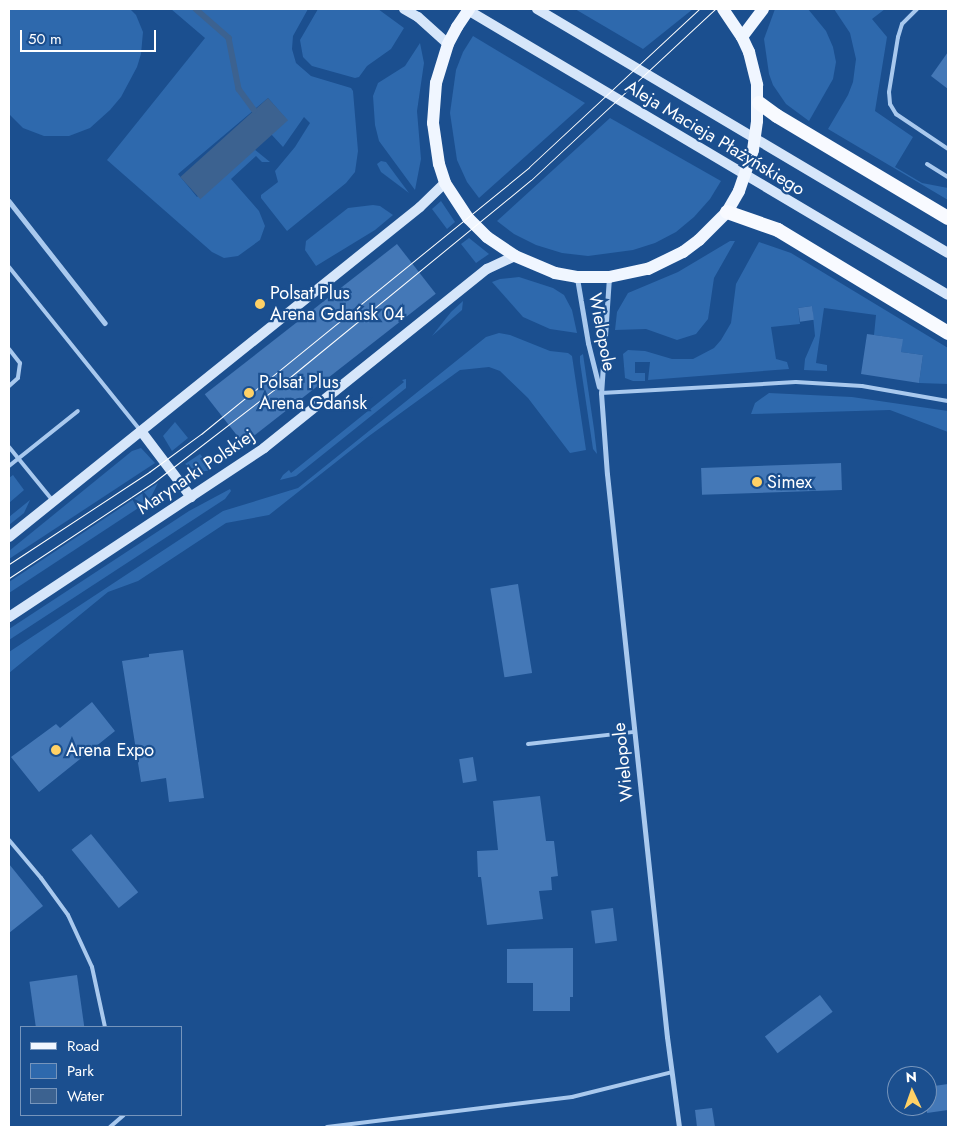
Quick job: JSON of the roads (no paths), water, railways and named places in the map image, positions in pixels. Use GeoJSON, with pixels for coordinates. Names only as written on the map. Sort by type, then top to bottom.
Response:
{"type":"FeatureCollection","features":[{"type":"Feature","properties":{"kind":"highway"},"geometry":{"type":"LineString","coordinates":[[759,103],[777,116],[948,218]]}},
{"type":"Feature","properties":{"kind":"highway"},"geometry":{"type":"LineString","coordinates":[[727,212],[778,230],[948,333]]}},
{"type":"Feature","properties":{"kind":"main road"},"geometry":{"type":"LineString","coordinates":[[404,9],[418,17],[448,44]]}},
{"type":"Feature","properties":{"kind":"main road"},"geometry":{"type":"LineString","coordinates":[[467,9],[448,44],[436,83],[434,103],[435,144],[445,183],[475,226],[499,247],[555,273],[577,277],[609,277],[648,269],[666,261],[699,240],[727,212],[739,192],[753,150],[759,103],[754,69],[742,37],[723,9]]}},
{"type":"Feature","properties":{"kind":"main road","name":"Aleja Macieja Płażyńskiego"},"geometry":{"type":"LineString","coordinates":[[467,9],[948,295]]}},
{"type":"Feature","properties":{"kind":"main road","name":"Aleja Macieja Płażyńskiego"},"geometry":{"type":"LineString","coordinates":[[537,9],[948,252]]}},
{"type":"Feature","properties":{"kind":"main road"},"geometry":{"type":"LineString","coordinates":[[742,37],[763,9]]}},
{"type":"Feature","properties":{"kind":"main road"},"geometry":{"type":"LineString","coordinates":[[9,537],[420,207],[445,183]]}},
{"type":"Feature","properties":{"kind":"main road","name":"Marynarki Polskiej"},"geometry":{"type":"LineString","coordinates":[[9,617],[264,448],[488,270],[515,256]]}},
{"type":"Feature","properties":{"kind":"main road"},"geometry":{"type":"LineString","coordinates":[[141,431],[191,498]]}},
{"type":"Feature","properties":{"kind":"street"},"geometry":{"type":"LineString","coordinates":[[9,201],[104,323]]}},
{"type":"Feature","properties":{"kind":"street","name":"Wielopole"},"geometry":{"type":"LineString","coordinates":[[577,277],[588,343],[600,393],[634,732],[679,1127]]}},
{"type":"Feature","properties":{"kind":"street","name":"Wielopole"},"geometry":{"type":"LineString","coordinates":[[600,393],[609,277]]}},
{"type":"Feature","properties":{"kind":"lane"},"geometry":{"type":"LineString","coordinates":[[917,9],[902,24],[898,37],[889,92],[890,104],[896,114],[948,149]]}},
{"type":"Feature","properties":{"kind":"lane"},"geometry":{"type":"LineString","coordinates":[[927,164],[948,177]]}},
{"type":"Feature","properties":{"kind":"lane"},"geometry":{"type":"LineString","coordinates":[[9,267],[141,431]]}},
{"type":"Feature","properties":{"kind":"lane"},"geometry":{"type":"LineString","coordinates":[[9,349],[20,363],[18,378],[9,386]]}},
{"type":"Feature","properties":{"kind":"lane"},"geometry":{"type":"LineString","coordinates":[[600,393],[796,382],[862,386],[948,401]]}},
{"type":"Feature","properties":{"kind":"lane"},"geometry":{"type":"LineString","coordinates":[[9,466],[78,411]]}},
{"type":"Feature","properties":{"kind":"lane"},"geometry":{"type":"LineString","coordinates":[[9,447],[53,501]]}},
{"type":"Feature","properties":{"kind":"lane"},"geometry":{"type":"LineString","coordinates":[[528,744],[634,732]]}},
{"type":"Feature","properties":{"kind":"lane"},"geometry":{"type":"LineString","coordinates":[[9,840],[41,878],[68,915],[92,967],[105,1026]]}},
{"type":"Feature","properties":{"kind":"lane"},"geometry":{"type":"LineString","coordinates":[[328,1127],[572,1097],[672,1072]]}},
{"type":"Feature","properties":{"kind":"lane"},"geometry":{"type":"LineString","coordinates":[[110,1127],[123,1116]]}},
{"type":"Feature","properties":{"kind":"water"},"geometry":{"type":"Polygon","coordinates":[[[268,98],[288,120],[200,199],[180,177],[268,98]]]}},
{"type":"Feature","properties":{"kind":"waterway"},"geometry":{"type":"LineString","coordinates":[[196,9],[229,38],[239,89],[254,110]]}},
{"type":"Feature","properties":{"kind":"tram line"},"geometry":{"type":"LineString","coordinates":[[9,564],[149,472],[201,434],[529,167],[699,9]]}},
{"type":"Feature","properties":{"kind":"tram line"},"geometry":{"type":"LineString","coordinates":[[9,578],[154,482],[284,382],[531,180],[715,9]]}},
{"type":"Feature","properties":{"kind":"place","name":"Polsat Plus Arena Gdańsk 04"},"geometry":{"type":"Point","coordinates":[260,304]}},
{"type":"Feature","properties":{"kind":"place","name":"Polsat Plus Arena Gdańsk"},"geometry":{"type":"Point","coordinates":[249,393]}},
{"type":"Feature","properties":{"kind":"place","name":"Simex"},"geometry":{"type":"Point","coordinates":[757,482]}},
{"type":"Feature","properties":{"kind":"place","name":"Arena Expo"},"geometry":{"type":"Point","coordinates":[56,750]}}]}
